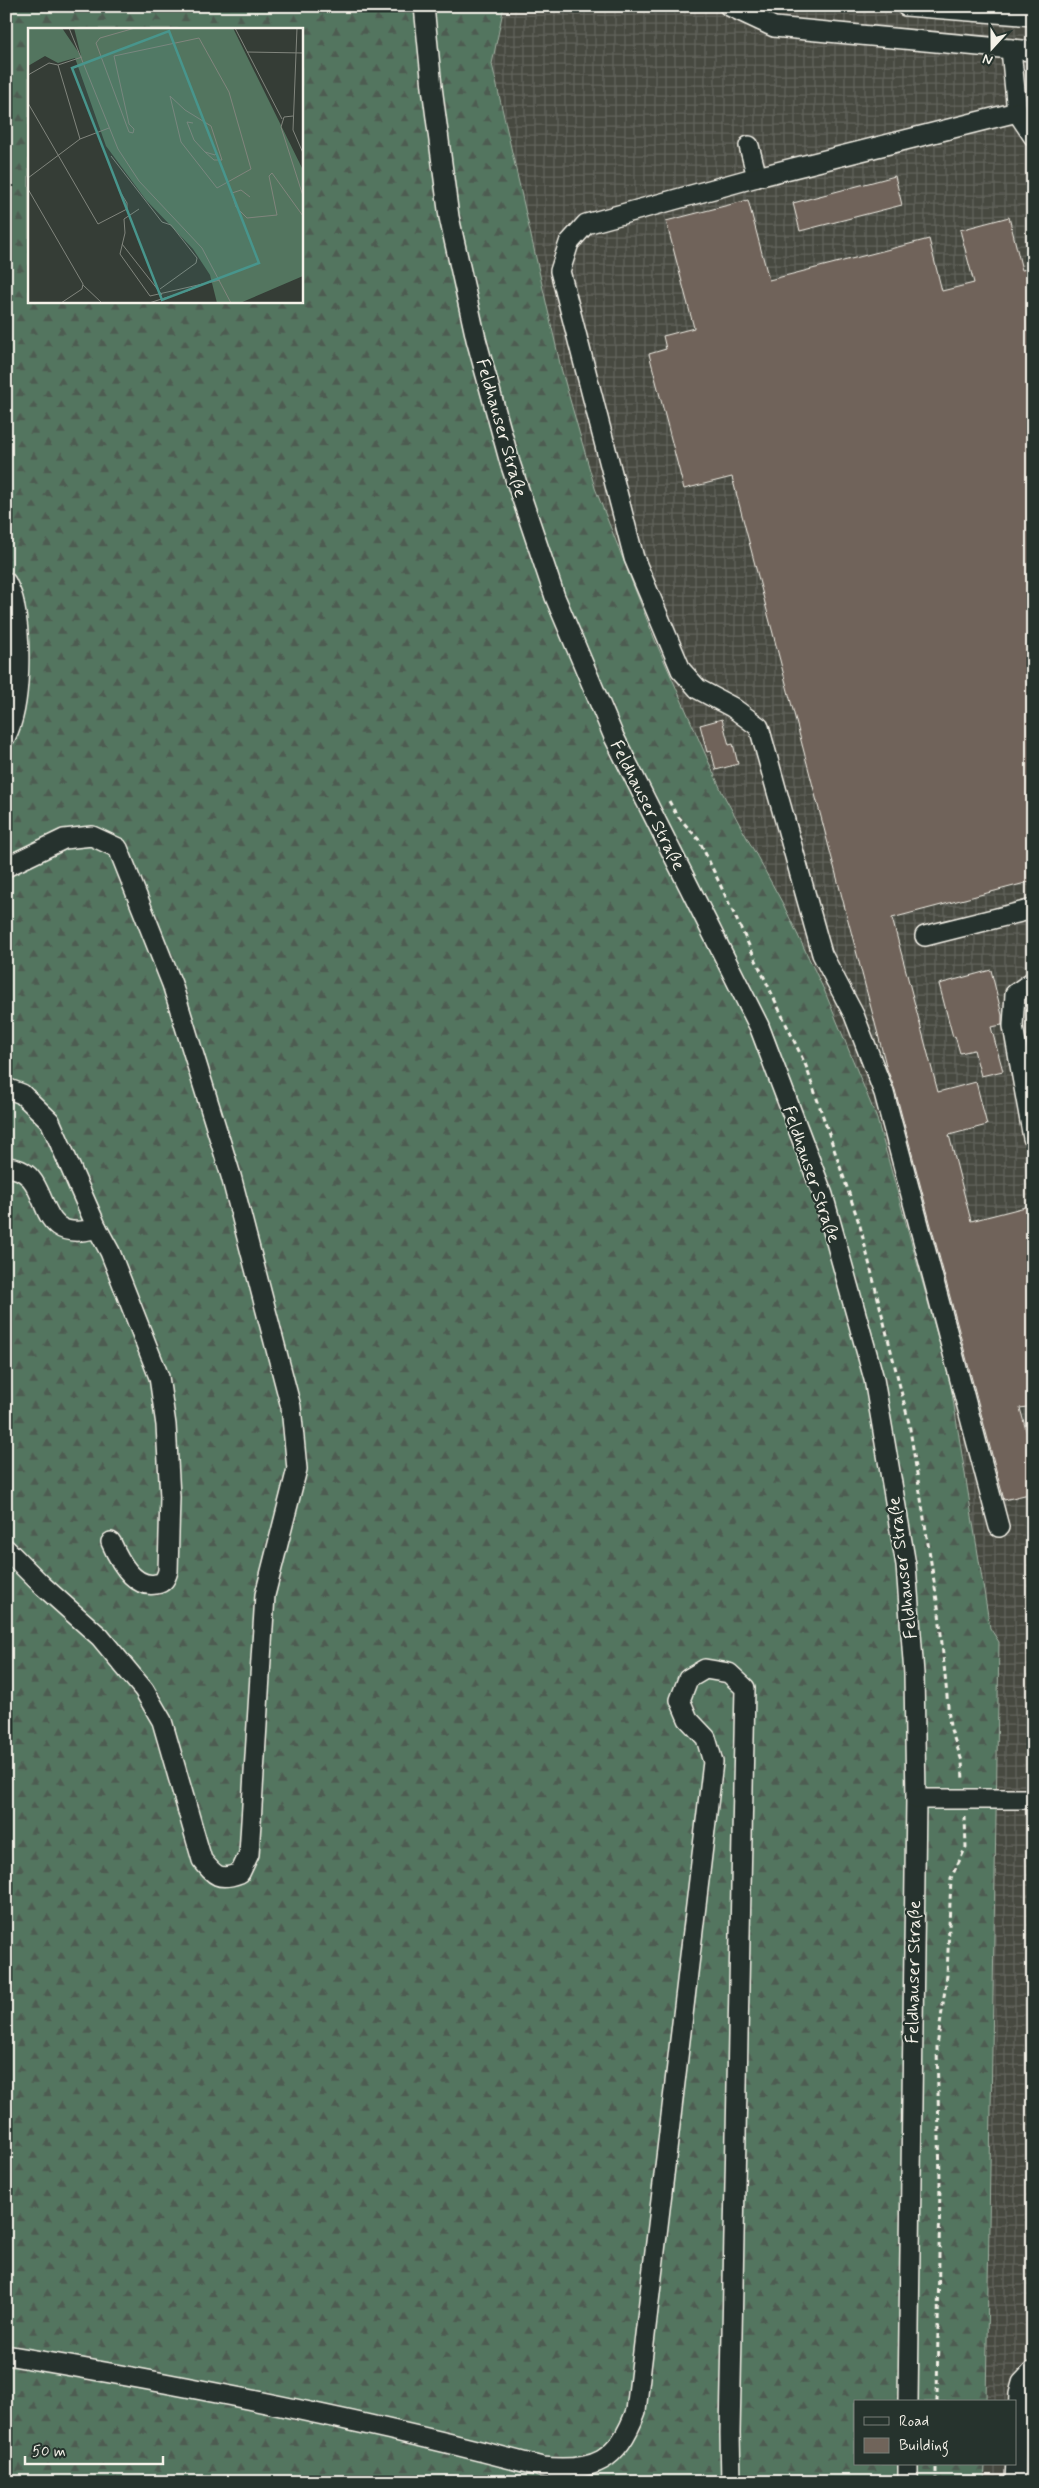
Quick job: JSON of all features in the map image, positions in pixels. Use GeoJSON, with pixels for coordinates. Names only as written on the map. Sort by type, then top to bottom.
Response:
{"type":"FeatureCollection","features":[{"type":"Feature","properties":{"kind":"street","name":"Feldhauser Straße"},"geometry":{"type":"LineString","coordinates":[[424,6],[432,87],[450,217],[470,311],[510,463],[555,597],[614,737],[759,1026],[823,1195],[874,1379],[906,1565],[914,1674],[916,1800],[908,2400]]}},
{"type":"Feature","properties":{"kind":"street"},"geometry":{"type":"LineString","coordinates":[[729,6],[774,27],[1033,51]]}},
{"type":"Feature","properties":{"kind":"street"},"geometry":{"type":"LineString","coordinates":[[906,6],[1033,16]]}},
{"type":"Feature","properties":{"kind":"street"},"geometry":{"type":"LineString","coordinates":[[1011,49],[1017,112],[1033,136]]}},
{"type":"Feature","properties":{"kind":"street"},"geometry":{"type":"LineString","coordinates":[[999,1527],[884,1093],[854,1015],[822,954],[759,727],[732,707],[698,690],[681,670],[634,558],[560,271],[569,242],[586,224],[757,177],[1017,112]]}},
{"type":"Feature","properties":{"kind":"street"},"geometry":{"type":"LineString","coordinates":[[749,146],[757,177]]}},
{"type":"Feature","properties":{"kind":"street"},"geometry":{"type":"LineString","coordinates":[[6,582],[14,602],[19,670],[14,721],[6,736]]}},
{"type":"Feature","properties":{"kind":"street"},"geometry":{"type":"LineString","coordinates":[[6,867],[64,839],[92,836],[118,848],[172,984],[231,1176],[291,1408],[297,1469],[265,1595],[249,1854],[240,1873],[226,1878],[214,1874],[202,1860],[162,1721],[144,1690],[100,1637],[43,1586],[6,1549]]}},
{"type":"Feature","properties":{"kind":"street"},"geometry":{"type":"LineString","coordinates":[[925,936],[1033,909]]}},
{"type":"Feature","properties":{"kind":"street"},"geometry":{"type":"LineString","coordinates":[[1033,981],[1016,994],[1013,1026],[1033,1138]]}},
{"type":"Feature","properties":{"kind":"street"},"geometry":{"type":"LineString","coordinates":[[6,1088],[22,1094],[50,1121],[97,1228],[110,1252],[159,1377],[166,1425],[170,1497],[168,1571],[166,1578],[160,1584],[151,1586],[136,1579],[124,1567],[111,1542]]}},
{"type":"Feature","properties":{"kind":"street"},"geometry":{"type":"LineString","coordinates":[[6,1167],[18,1168],[32,1178],[53,1222],[66,1232],[82,1232],[97,1228]]}},
{"type":"Feature","properties":{"kind":"street"},"geometry":{"type":"LineString","coordinates":[[6,2354],[127,2375],[362,2423],[542,2467],[568,2469],[592,2466],[610,2454],[628,2435],[636,2411],[713,1762],[706,1738],[688,1718],[680,1700],[688,1679],[705,1669],[713,1670],[729,1673],[745,1688],[730,2424],[731,2482]]}},
{"type":"Feature","properties":{"kind":"street"},"geometry":{"type":"LineString","coordinates":[[916,1800],[1033,1799]]}},
{"type":"Feature","properties":{"kind":"street"},"geometry":{"type":"LineString","coordinates":[[1016,2447],[1019,2394],[1022,2383],[1033,2371]]}},
{"type":"Feature","properties":{"kind":"street"},"geometry":{"type":"LineString","coordinates":[[908,2466],[908,2482]]}},
{"type":"Feature","properties":{"kind":"street"},"geometry":{"type":"LineString","coordinates":[[1014,2482],[1015,2466]]}},
{"type":"Feature","properties":{"kind":"path"},"geometry":{"type":"LineString","coordinates":[[937,2400],[940,2180],[937,2047],[947,1974]]}},
{"type":"Feature","properties":{"kind":"path"},"geometry":{"type":"LineString","coordinates":[[936,2466],[936,2482]]}},
{"type":"Feature","properties":{"kind":"shaded area"},"geometry":{"type":"Polygon","coordinates":[[[504,6],[1033,6],[1033,2482],[984,2482],[985,2466],[1016,2466],[1016,2400],[986,2400],[999,1642],[990,1628],[950,1381],[877,1119],[825,992],[783,904],[722,792],[655,640],[595,488],[561,368],[492,64],[504,6]]]}},
{"type":"Feature","properties":{"kind":"green space"},"geometry":{"type":"Polygon","coordinates":[[[6,6],[504,6],[492,64],[561,368],[595,488],[655,640],[722,792],[783,904],[825,992],[877,1119],[950,1381],[990,1628],[999,1642],[986,2400],[854,2400],[854,2466],[985,2466],[984,2482],[6,2482],[6,6]]]}},
{"type":"Feature","properties":{"kind":"building"},"geometry":{"type":"Polygon","coordinates":[[[895,176],[902,205],[800,231],[793,203],[895,176]]]}},
{"type":"Feature","properties":{"kind":"building"},"geometry":{"type":"Polygon","coordinates":[[[748,200],[769,280],[929,239],[942,291],[974,283],[960,230],[1009,217],[1022,270],[1033,268],[1033,881],[892,918],[938,1092],[976,1082],[987,1125],[949,1135],[971,1221],[1033,1205],[1033,1406],[1020,1408],[1033,1456],[1033,1493],[1004,1500],[895,1090],[887,1069],[732,477],[684,489],[649,354],[666,349],[663,336],[694,328],[666,221],[748,200]]]}},
{"type":"Feature","properties":{"kind":"building"},"geometry":{"type":"Polygon","coordinates":[[[722,719],[729,745],[733,744],[738,764],[716,770],[711,751],[707,752],[700,725],[722,719]]]}},
{"type":"Feature","properties":{"kind":"building"},"geometry":{"type":"Polygon","coordinates":[[[991,970],[1002,1015],[1002,1025],[991,1027],[1003,1071],[981,1076],[974,1050],[960,1053],[955,1036],[953,1037],[939,984],[991,970]]]}}]}
